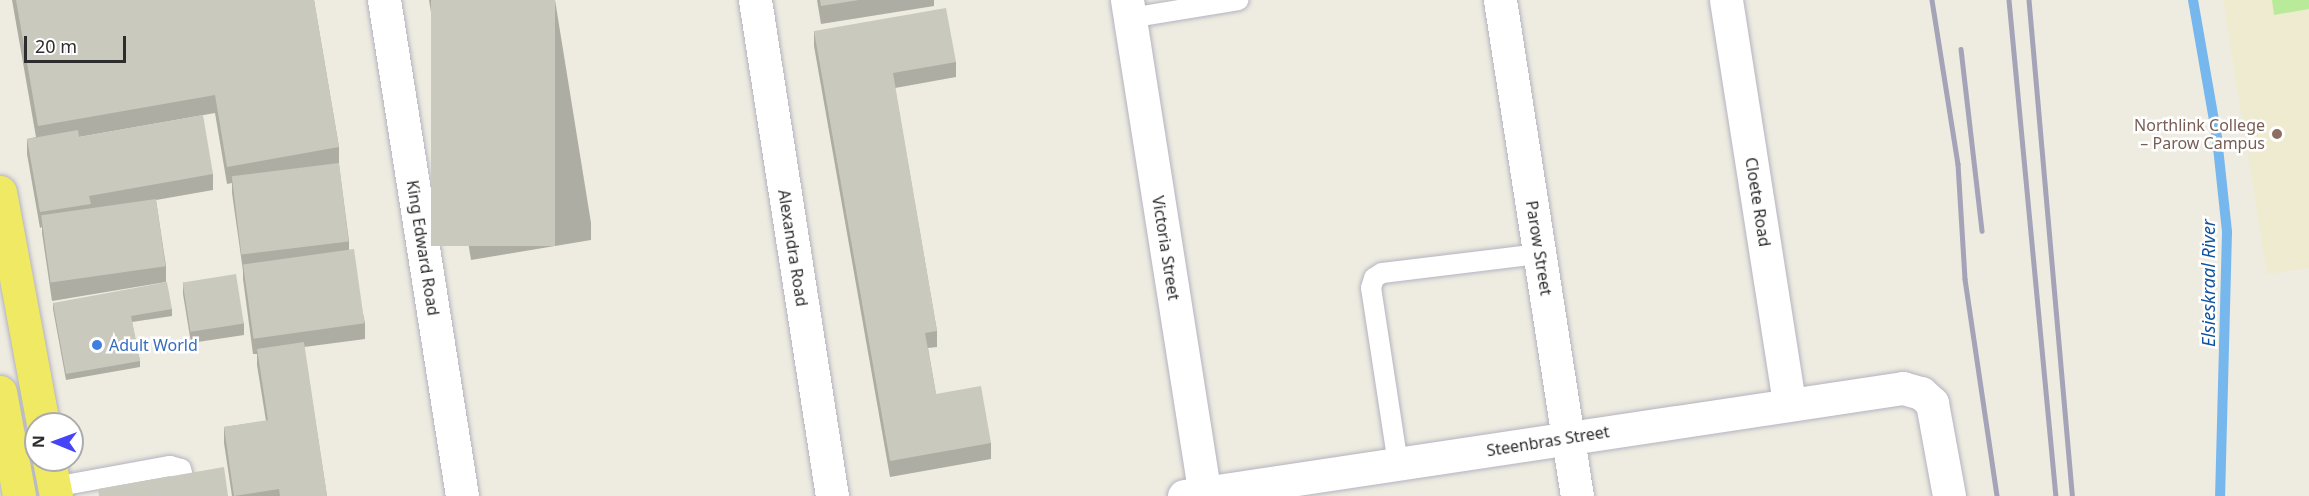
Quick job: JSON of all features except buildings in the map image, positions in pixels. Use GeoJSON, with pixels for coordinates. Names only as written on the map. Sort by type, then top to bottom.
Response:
{"type":"FeatureCollection","features":[{"type":"Feature","properties":{"kind":"main road"},"geometry":{"type":"LineString","coordinates":[[0,192],[41,412]]}},
{"type":"Feature","properties":{"kind":"main road"},"geometry":{"type":"LineString","coordinates":[[0,392],[3,426],[19,496]]}},
{"type":"Feature","properties":{"kind":"street","name":"King Edward Road"},"geometry":{"type":"LineString","coordinates":[[384,0],[462,496]]}},
{"type":"Feature","properties":{"kind":"street","name":"Alexandra Road"},"geometry":{"type":"LineString","coordinates":[[755,0],[832,496]]}},
{"type":"Feature","properties":{"kind":"street","name":"Parow Street"},"geometry":{"type":"LineString","coordinates":[[1500,0],[1577,496]]}},
{"type":"Feature","properties":{"kind":"street","name":"Cloete Road"},"geometry":{"type":"LineString","coordinates":[[1726,0],[1789,404]]}},
{"type":"Feature","properties":{"kind":"street","name":"Victoria Street"},"geometry":{"type":"LineString","coordinates":[[1128,9],[1198,495]]}},
{"type":"Feature","properties":{"kind":"street","name":"Steenbras Street"},"geometry":{"type":"LineString","coordinates":[[1198,495],[1568,437],[1912,388],[1932,403],[1937,416],[1949,496]]}},
{"type":"Feature","properties":{"kind":"street"},"geometry":{"type":"LineString","coordinates":[[3,426],[24,423]]}},
{"type":"Feature","properties":{"kind":"lane"},"geometry":{"type":"LineString","coordinates":[[1128,9],[1239,0]]}},
{"type":"Feature","properties":{"kind":"lane"},"geometry":{"type":"LineString","coordinates":[[1398,464],[1371,288],[1374,278],[1382,273],[1540,254]]}},
{"type":"Feature","properties":{"kind":"lane"},"geometry":{"type":"LineString","coordinates":[[53,481],[165,466],[184,479]]}},
{"type":"Feature","properties":{"kind":"shaded area","name":"Northlink College – Parow Campus"},"geometry":{"type":"Polygon","coordinates":[[[2223,0],[2309,0],[2309,268],[2267,274],[2223,0]]]}},
{"type":"Feature","properties":{"kind":"green space"},"geometry":{"type":"Polygon","coordinates":[[[2272,0],[2309,0],[2309,9],[2274,15],[2272,0]]]}},
{"type":"Feature","properties":{"kind":"waterway","name":"Elsieskraal River"},"geometry":{"type":"LineString","coordinates":[[2193,0],[2217,138],[2227,232],[2220,496]]}},
{"type":"Feature","properties":{"kind":"railway"},"geometry":{"type":"LineString","coordinates":[[1932,0],[1958,164],[1965,279],[1997,496]]}},
{"type":"Feature","properties":{"kind":"railway"},"geometry":{"type":"LineString","coordinates":[[2009,0],[2056,496]]}},
{"type":"Feature","properties":{"kind":"railway"},"geometry":{"type":"LineString","coordinates":[[2029,0],[2072,496]]}},
{"type":"Feature","properties":{"kind":"railway"},"geometry":{"type":"LineString","coordinates":[[1961,49],[1982,231]]}},
{"type":"Feature","properties":{"kind":"place","name":"Northlink College – Parow Campus"},"geometry":{"type":"Point","coordinates":[2277,134]}},
{"type":"Feature","properties":{"kind":"place","name":"Adult World"},"geometry":{"type":"Point","coordinates":[97,345]}}]}
